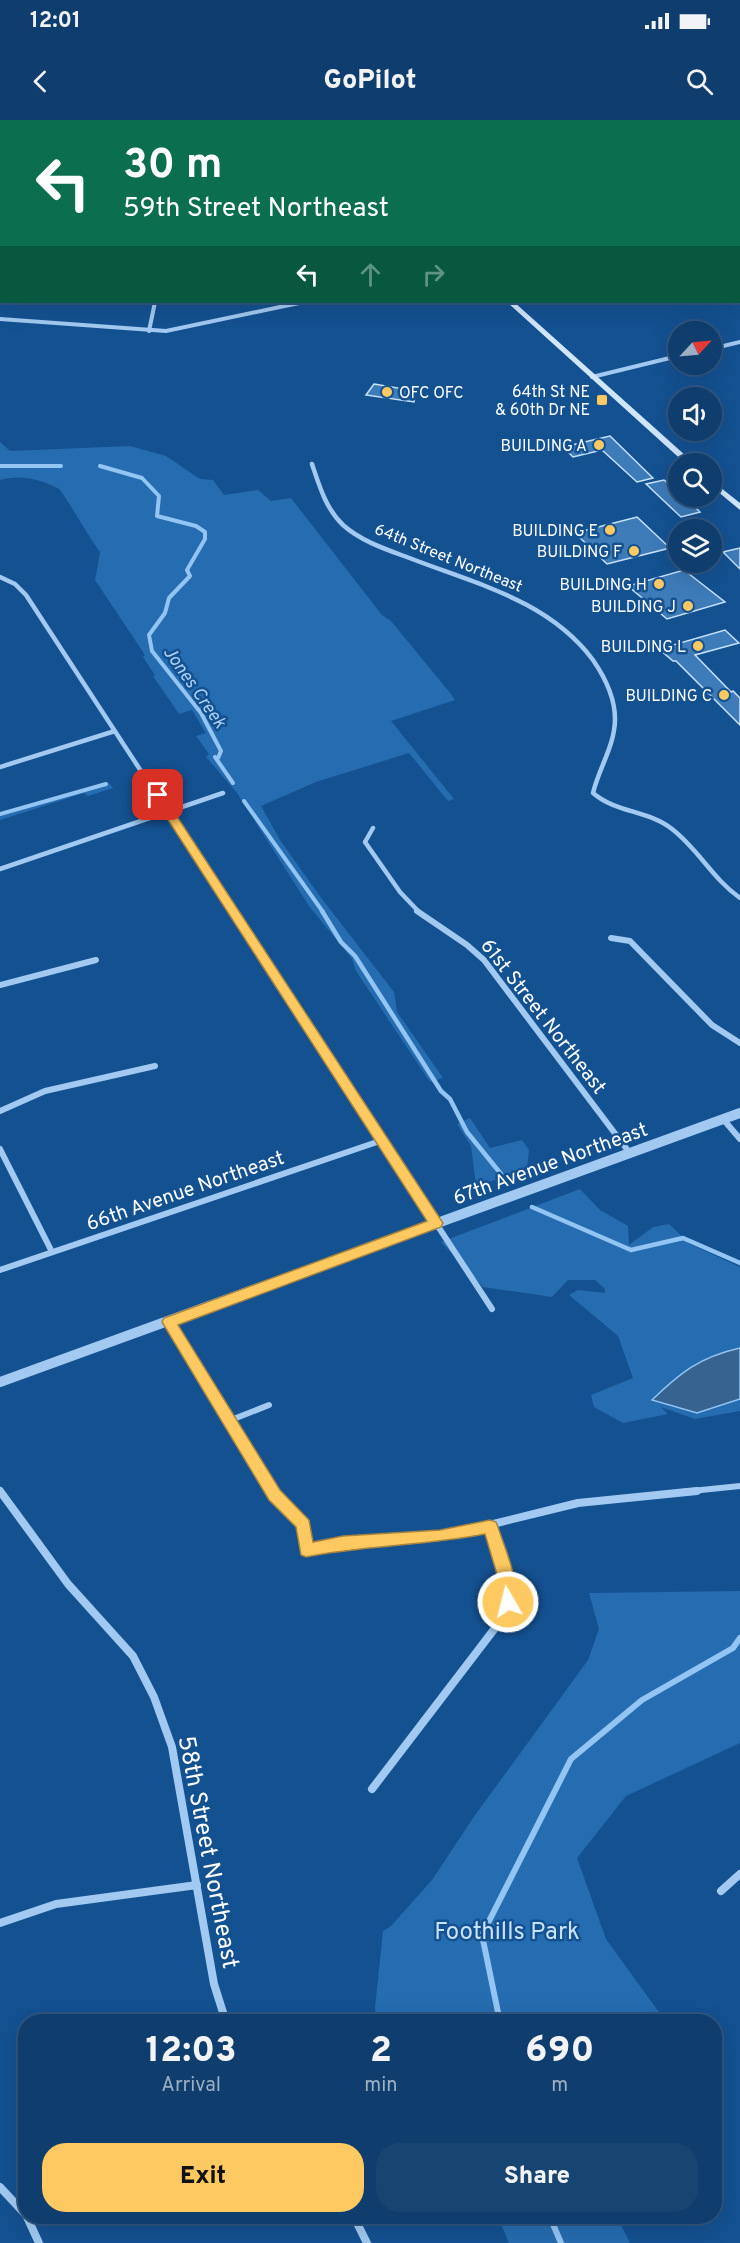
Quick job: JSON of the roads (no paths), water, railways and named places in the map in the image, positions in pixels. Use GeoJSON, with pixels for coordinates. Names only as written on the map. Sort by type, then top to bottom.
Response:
{"type":"FeatureCollection","features":[{"type":"Feature","properties":{"kind":"main road"},"geometry":{"type":"LineString","coordinates":[[511,303],[678,453]]}},
{"type":"Feature","properties":{"kind":"main road"},"geometry":{"type":"LineString","coordinates":[[722,491],[740,507]]}},
{"type":"Feature","properties":{"kind":"street"},"geometry":{"type":"LineString","coordinates":[[149,331],[154,303]]}},
{"type":"Feature","properties":{"kind":"street"},"geometry":{"type":"LineString","coordinates":[[0,319],[149,331],[184,328],[299,303]]}},
{"type":"Feature","properties":{"kind":"street"},"geometry":{"type":"LineString","coordinates":[[722,346],[740,342]]}},
{"type":"Feature","properties":{"kind":"street"},"geometry":{"type":"LineString","coordinates":[[592,377],[668,358]]}},
{"type":"Feature","properties":{"kind":"street","name":"64th Street Northeast"},"geometry":{"type":"LineString","coordinates":[[312,464],[332,513],[354,534],[379,547],[506,594],[536,610],[573,636],[591,656],[604,678],[615,718],[611,744],[593,793],[601,802],[661,822],[676,834],[723,888],[740,898]]}},
{"type":"Feature","properties":{"kind":"street"},"geometry":{"type":"LineString","coordinates":[[0,577],[15,584],[26,595],[492,1310]]}},
{"type":"Feature","properties":{"kind":"street"},"geometry":{"type":"LineString","coordinates":[[0,767],[115,731]]}},
{"type":"Feature","properties":{"kind":"street"},"geometry":{"type":"LineString","coordinates":[[0,869],[223,793]]}},
{"type":"Feature","properties":{"kind":"street","name":"61st Street Northeast"},"geometry":{"type":"LineString","coordinates":[[373,828],[366,835],[365,842],[402,894],[413,907],[473,947],[629,1152]]}},
{"type":"Feature","properties":{"kind":"street"},"geometry":{"type":"LineString","coordinates":[[611,938],[630,941],[712,1025],[740,1043]]}},
{"type":"Feature","properties":{"kind":"street"},"geometry":{"type":"LineString","coordinates":[[0,985],[96,960]]}},
{"type":"Feature","properties":{"kind":"street"},"geometry":{"type":"LineString","coordinates":[[0,1111],[45,1091],[155,1066]]}},
{"type":"Feature","properties":{"kind":"street","name":"67th Avenue Northeast"},"geometry":{"type":"LineString","coordinates":[[0,1382],[740,1113]]}},
{"type":"Feature","properties":{"kind":"street"},"geometry":{"type":"LineString","coordinates":[[723,1119],[740,1139]]}},
{"type":"Feature","properties":{"kind":"street","name":"66th Avenue Northeast"},"geometry":{"type":"LineString","coordinates":[[0,1270],[380,1141]]}},
{"type":"Feature","properties":{"kind":"street"},"geometry":{"type":"LineString","coordinates":[[0,1149],[52,1252]]}},
{"type":"Feature","properties":{"kind":"street"},"geometry":{"type":"LineString","coordinates":[[169,1322],[275,1495],[304,1525],[306,1550],[343,1543],[440,1537],[490,1527],[578,1503],[740,1486]]}},
{"type":"Feature","properties":{"kind":"street"},"geometry":{"type":"LineString","coordinates":[[231,1420],[269,1405]]}},
{"type":"Feature","properties":{"kind":"street","name":"58th Street Northeast"},"geometry":{"type":"LineString","coordinates":[[0,1490],[27,1531],[68,1584],[132,1656],[154,1697],[172,1747],[214,1984],[223,2014]]}},
{"type":"Feature","properties":{"kind":"street"},"geometry":{"type":"LineString","coordinates":[[372,1788],[502,1619],[508,1602],[507,1581],[490,1527]]}},
{"type":"Feature","properties":{"kind":"street"},"geometry":{"type":"LineString","coordinates":[[721,1891],[740,1874]]}},
{"type":"Feature","properties":{"kind":"street"},"geometry":{"type":"LineString","coordinates":[[0,1923],[56,1904],[197,1885]]}},
{"type":"Feature","properties":{"kind":"street"},"geometry":{"type":"LineString","coordinates":[[0,2187],[18,2205]]}},
{"type":"Feature","properties":{"kind":"street"},"geometry":{"type":"LineString","coordinates":[[30,2224],[39,2243]]}},
{"type":"Feature","properties":{"kind":"street"},"geometry":{"type":"LineString","coordinates":[[358,2224],[367,2243]]}},
{"type":"Feature","properties":{"kind":"waterway","name":"Jones Creek"},"geometry":{"type":"LineString","coordinates":[[0,466],[61,466]]}},
{"type":"Feature","properties":{"kind":"waterway","name":"Jones Creek"},"geometry":{"type":"LineString","coordinates":[[100,466],[142,478],[159,496],[157,516],[196,526],[205,532],[205,539],[187,570],[190,576],[169,598],[165,613],[149,635],[152,651],[201,713],[221,751],[218,758]]}},
{"type":"Feature","properties":{"kind":"waterway"},"geometry":{"type":"LineString","coordinates":[[215,757],[233,783]]}},
{"type":"Feature","properties":{"kind":"waterway","name":"Jones Creek"},"geometry":{"type":"LineString","coordinates":[[0,814],[106,784]]}},
{"type":"Feature","properties":{"kind":"waterway"},"geometry":{"type":"LineString","coordinates":[[244,801],[323,912]]}},
{"type":"Feature","properties":{"kind":"waterway"},"geometry":{"type":"LineString","coordinates":[[322,911],[341,942],[355,956],[441,1091],[450,1099],[467,1132],[501,1174]]}},
{"type":"Feature","properties":{"kind":"waterway"},"geometry":{"type":"LineString","coordinates":[[532,1207],[631,1250],[683,1238],[740,1263]]}},
{"type":"Feature","properties":{"kind":"waterway"},"geometry":{"type":"LineString","coordinates":[[498,2014],[482,1935],[571,1759],[642,1700],[733,1648],[740,1638]]}},
{"type":"Feature","properties":{"kind":"waterway"},"geometry":{"type":"LineString","coordinates":[[553,2224],[561,2243]]}},
{"type":"Feature","properties":{"kind":"place","name":"OFC OFC"},"geometry":{"type":"Point","coordinates":[387,392]}},
{"type":"Feature","properties":{"kind":"place","name":"64th St NE & 60th Dr NE"},"geometry":{"type":"Point","coordinates":[602,400]}},
{"type":"Feature","properties":{"kind":"place","name":"BUILDING A"},"geometry":{"type":"Point","coordinates":[599,445]}},
{"type":"Feature","properties":{"kind":"place","name":"BUILDING E"},"geometry":{"type":"Point","coordinates":[610,530]}},
{"type":"Feature","properties":{"kind":"place","name":"BUILDING F"},"geometry":{"type":"Point","coordinates":[634,551]}},
{"type":"Feature","properties":{"kind":"place","name":"BUILDING H"},"geometry":{"type":"Point","coordinates":[659,584]}},
{"type":"Feature","properties":{"kind":"place","name":"BUILDING J"},"geometry":{"type":"Point","coordinates":[688,606]}},
{"type":"Feature","properties":{"kind":"place","name":"BUILDING L"},"geometry":{"type":"Point","coordinates":[698,646]}},
{"type":"Feature","properties":{"kind":"place","name":"BUILDING C"},"geometry":{"type":"Point","coordinates":[724,695]}},
{"type":"Feature","properties":{"kind":"park label","name":"Foothills Park"},"geometry":{"type":"Point","coordinates":[507,1931]}}]}
